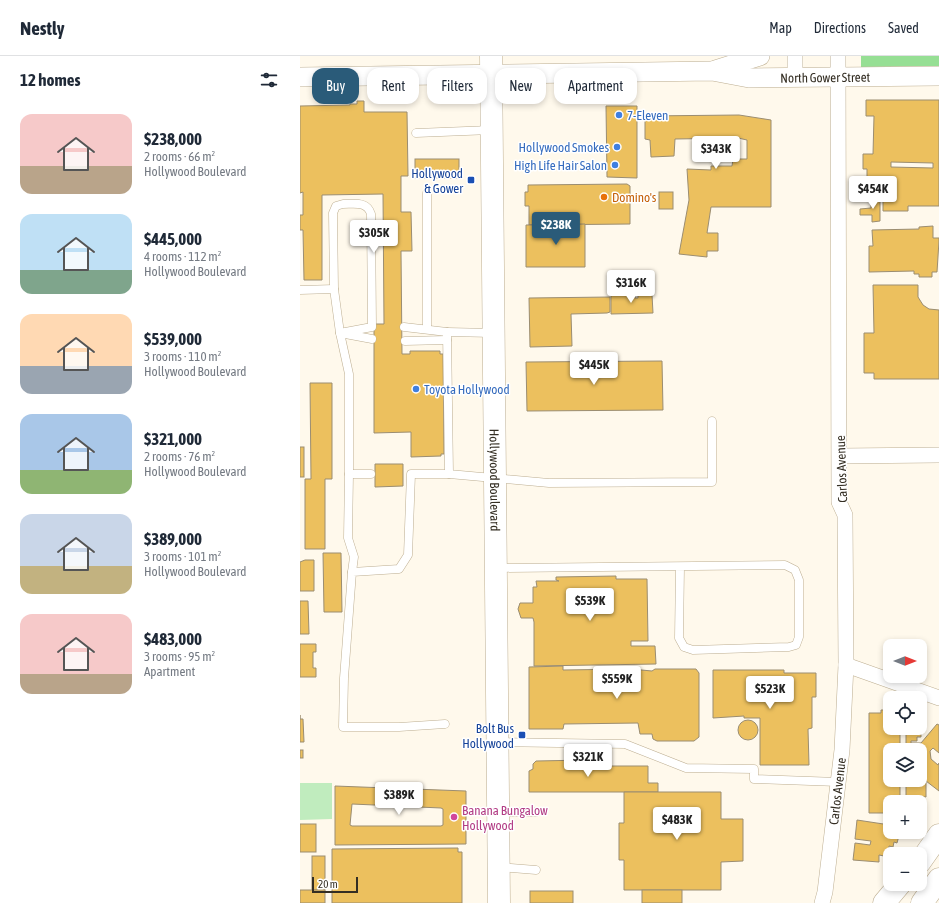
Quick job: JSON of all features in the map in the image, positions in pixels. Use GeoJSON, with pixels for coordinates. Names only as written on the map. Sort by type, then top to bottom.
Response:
{"type":"FeatureCollection","features":[{"type":"Feature","properties":{"kind":"main road","name":"Hollywood Boulevard"},"geometry":{"type":"LineString","coordinates":[[491,65],[499,903]]}},
{"type":"Feature","properties":{"kind":"main road"},"geometry":{"type":"LineString","coordinates":[[927,852],[939,835]]}},
{"type":"Feature","properties":{"kind":"main road"},"geometry":{"type":"LineString","coordinates":[[922,903],[939,879]]}},
{"type":"Feature","properties":{"kind":"main road"},"geometry":{"type":"LineString","coordinates":[[884,903],[894,891]]}},
{"type":"Feature","properties":{"kind":"street","name":"North Gower Street"},"geometry":{"type":"LineString","coordinates":[[712,71],[760,56]]}},
{"type":"Feature","properties":{"kind":"street"},"geometry":{"type":"LineString","coordinates":[[795,56],[795,77]]}},
{"type":"Feature","properties":{"kind":"street","name":"Carlos Avenue"},"geometry":{"type":"LineString","coordinates":[[822,903],[825,892],[842,750],[846,665],[845,515],[839,502],[838,56]]}},
{"type":"Feature","properties":{"kind":"street","name":"North Gower Street"},"geometry":{"type":"LineString","coordinates":[[300,77],[491,65],[712,71],[749,78],[939,76]]}},
{"type":"Feature","properties":{"kind":"street"},"geometry":{"type":"LineString","coordinates":[[840,456],[939,455]]}},
{"type":"Feature","properties":{"kind":"street"},"geometry":{"type":"LineString","coordinates":[[846,665],[939,698]]}},
{"type":"Feature","properties":{"kind":"lane"},"geometry":{"type":"LineString","coordinates":[[416,133],[492,130]]}},
{"type":"Feature","properties":{"kind":"lane"},"geometry":{"type":"LineString","coordinates":[[427,193],[427,329]]}},
{"type":"Feature","properties":{"kind":"lane"},"geometry":{"type":"LineString","coordinates":[[340,334],[372,327],[371,214],[369,208],[364,204],[343,204],[336,206],[332,213],[334,290],[340,334],[349,374],[348,538],[354,557],[344,678],[343,727],[445,724]]}},
{"type":"Feature","properties":{"kind":"lane"},"geometry":{"type":"LineString","coordinates":[[300,290],[334,290]]}},
{"type":"Feature","properties":{"kind":"lane"},"geometry":{"type":"LineString","coordinates":[[404,327],[427,329],[447,336]]}},
{"type":"Feature","properties":{"kind":"lane"},"geometry":{"type":"LineString","coordinates":[[405,341],[447,336],[494,333]]}},
{"type":"Feature","properties":{"kind":"lane"},"geometry":{"type":"LineString","coordinates":[[340,334],[372,339]]}},
{"type":"Feature","properties":{"kind":"lane"},"geometry":{"type":"LineString","coordinates":[[447,336],[449,474]]}},
{"type":"Feature","properties":{"kind":"lane"},"geometry":{"type":"LineString","coordinates":[[352,572],[399,569],[408,555],[411,474],[449,474],[495,477],[549,483],[712,482],[712,422]]}},
{"type":"Feature","properties":{"kind":"lane"},"geometry":{"type":"LineString","coordinates":[[349,474],[370,474]]}},
{"type":"Feature","properties":{"kind":"lane"},"geometry":{"type":"LineString","coordinates":[[496,568],[785,565],[795,570],[799,580],[799,637],[796,645],[789,647],[693,650],[684,647],[679,638],[680,567]]}},
{"type":"Feature","properties":{"kind":"lane"},"geometry":{"type":"LineString","coordinates":[[497,742],[625,744],[686,768],[754,769],[754,779],[838,782]]}},
{"type":"Feature","properties":{"kind":"lane"},"geometry":{"type":"LineString","coordinates":[[498,812],[536,812]]}},
{"type":"Feature","properties":{"kind":"lane"},"geometry":{"type":"LineString","coordinates":[[498,867],[536,870]]}},
{"type":"Feature","properties":{"kind":"green space"},"geometry":{"type":"Polygon","coordinates":[[[861,56],[939,56],[939,66],[861,67],[861,56]]]}},
{"type":"Feature","properties":{"kind":"green space"},"geometry":{"type":"Polygon","coordinates":[[[300,783],[332,783],[332,819],[300,820],[300,783]]]}},
{"type":"Feature","properties":{"kind":"building"},"geometry":{"type":"Polygon","coordinates":[[[866,100],[939,100],[939,206],[908,206],[908,211],[883,211],[883,178],[867,178],[867,169],[863,169],[863,154],[873,154],[874,116],[866,116],[866,100]],[[891,162],[891,167],[933,168],[933,163],[891,162]]]}},
{"type":"Feature","properties":{"kind":"building"},"geometry":{"type":"Polygon","coordinates":[[[359,101],[364,101],[364,112],[407,112],[408,176],[401,176],[401,212],[411,212],[412,251],[401,251],[402,354],[410,354],[410,351],[440,351],[440,354],[443,354],[444,454],[441,454],[441,456],[411,457],[411,432],[374,433],[374,324],[384,324],[383,194],[322,195],[322,280],[304,280],[303,230],[300,230],[300,215],[303,215],[303,192],[300,193],[300,106],[359,104],[359,101]]]}},
{"type":"Feature","properties":{"kind":"building"},"geometry":{"type":"Polygon","coordinates":[[[606,106],[637,106],[637,178],[607,177],[606,106]]]}},
{"type":"Feature","properties":{"kind":"building"},"geometry":{"type":"Polygon","coordinates":[[[739,115],[771,120],[771,207],[711,207],[707,233],[718,233],[718,251],[707,251],[707,257],[679,254],[689,200],[687,169],[711,170],[711,166],[732,166],[733,159],[747,159],[747,140],[738,138],[675,139],[674,156],[651,157],[650,140],[645,139],[645,116],[739,115]]]}},
{"type":"Feature","properties":{"kind":"building"},"geometry":{"type":"Polygon","coordinates":[[[415,159],[459,159],[459,178],[415,178],[415,159]]]}},
{"type":"Feature","properties":{"kind":"building"},"geometry":{"type":"Polygon","coordinates":[[[627,184],[630,186],[630,224],[529,225],[529,206],[525,206],[525,192],[528,192],[528,185],[627,184]]]}},
{"type":"Feature","properties":{"kind":"building"},"geometry":{"type":"Polygon","coordinates":[[[659,192],[673,192],[673,209],[659,209],[659,192]]]}},
{"type":"Feature","properties":{"kind":"building"},"geometry":{"type":"Polygon","coordinates":[[[871,198],[880,198],[880,221],[872,222],[872,215],[860,215],[860,209],[871,208],[871,198]]]}},
{"type":"Feature","properties":{"kind":"building"},"geometry":{"type":"Polygon","coordinates":[[[585,224],[585,267],[526,267],[526,225],[585,224]]]}},
{"type":"Feature","properties":{"kind":"building"},"geometry":{"type":"Polygon","coordinates":[[[933,226],[933,238],[939,238],[939,241],[937,272],[932,272],[932,277],[919,277],[919,274],[914,274],[914,271],[869,272],[869,246],[873,246],[872,230],[919,229],[919,227],[933,226]]]}},
{"type":"Feature","properties":{"kind":"building"},"geometry":{"type":"Polygon","coordinates":[[[873,285],[918,285],[918,297],[923,305],[929,309],[939,310],[939,379],[874,379],[874,373],[864,373],[864,333],[874,333],[873,285]]]}},
{"type":"Feature","properties":{"kind":"building"},"geometry":{"type":"Polygon","coordinates":[[[635,293],[635,298],[638,298],[638,295],[652,295],[653,313],[611,314],[611,294],[635,293]]]}},
{"type":"Feature","properties":{"kind":"building"},"geometry":{"type":"Polygon","coordinates":[[[610,297],[610,312],[571,314],[572,346],[530,347],[529,298],[610,297]]]}},
{"type":"Feature","properties":{"kind":"building"},"geometry":{"type":"Polygon","coordinates":[[[662,361],[663,410],[527,411],[526,362],[662,361]]]}},
{"type":"Feature","properties":{"kind":"building"},"geometry":{"type":"Polygon","coordinates":[[[310,383],[332,383],[332,479],[325,479],[325,549],[305,549],[305,479],[311,479],[310,383]]]}},
{"type":"Feature","properties":{"kind":"building"},"geometry":{"type":"Polygon","coordinates":[[[300,447],[304,447],[304,477],[300,477],[300,447]]]}},
{"type":"Feature","properties":{"kind":"building"},"geometry":{"type":"Polygon","coordinates":[[[375,464],[403,464],[403,486],[375,487],[375,464]]]}},
{"type":"Feature","properties":{"kind":"building"},"geometry":{"type":"Polygon","coordinates":[[[323,553],[341,553],[342,612],[324,612],[323,553]]]}},
{"type":"Feature","properties":{"kind":"building"},"geometry":{"type":"Polygon","coordinates":[[[305,560],[314,560],[314,591],[300,591],[300,562],[305,560]]]}},
{"type":"Feature","properties":{"kind":"building"},"geometry":{"type":"Polygon","coordinates":[[[616,576],[616,579],[647,579],[648,641],[631,641],[631,646],[655,646],[656,664],[534,666],[533,618],[521,618],[518,609],[520,603],[533,603],[533,587],[537,587],[536,581],[559,581],[556,580],[556,577],[616,576]]]}},
{"type":"Feature","properties":{"kind":"building"},"geometry":{"type":"Polygon","coordinates":[[[300,601],[308,601],[309,634],[300,634],[300,601]]]}},
{"type":"Feature","properties":{"kind":"building"},"geometry":{"type":"Polygon","coordinates":[[[300,644],[316,644],[316,652],[313,652],[313,668],[316,668],[316,677],[300,677],[300,644]]]}},
{"type":"Feature","properties":{"kind":"building"},"geometry":{"type":"Polygon","coordinates":[[[563,666],[563,670],[631,669],[652,671],[655,669],[696,669],[699,673],[699,737],[694,741],[657,741],[653,739],[652,734],[640,734],[638,723],[564,724],[563,729],[529,729],[529,667],[563,666]]]}},
{"type":"Feature","properties":{"kind":"building"},"geometry":{"type":"Polygon","coordinates":[[[713,670],[784,670],[784,673],[816,673],[816,697],[812,697],[812,728],[808,729],[809,765],[760,765],[760,718],[744,718],[744,716],[713,718],[713,670]]]}},
{"type":"Feature","properties":{"kind":"building"},"geometry":{"type":"Polygon","coordinates":[[[881,710],[883,710],[883,735],[900,735],[900,743],[883,743],[883,787],[900,787],[900,795],[883,795],[883,813],[869,813],[869,713],[881,713],[881,710]]]}},
{"type":"Feature","properties":{"kind":"building"},"geometry":{"type":"Polygon","coordinates":[[[300,719],[303,719],[304,742],[300,742],[300,719]]]}},
{"type":"Feature","properties":{"kind":"building"},"geometry":{"type":"Polygon","coordinates":[[[748,720],[755,723],[758,730],[755,737],[748,740],[741,737],[738,730],[741,723],[748,720]]]}},
{"type":"Feature","properties":{"kind":"building"},"geometry":{"type":"Polygon","coordinates":[[[937,724],[939,725],[939,753],[933,748],[930,751],[931,759],[938,765],[939,763],[939,791],[927,782],[927,743],[921,743],[937,724]]]}},
{"type":"Feature","properties":{"kind":"building"},"geometry":{"type":"Polygon","coordinates":[[[906,735],[921,735],[921,737],[917,737],[917,741],[906,743],[906,735]]]}},
{"type":"Feature","properties":{"kind":"building"},"geometry":{"type":"Polygon","coordinates":[[[300,750],[303,750],[303,758],[300,758],[300,750]]]}},
{"type":"Feature","properties":{"kind":"building"},"geometry":{"type":"Polygon","coordinates":[[[586,760],[586,766],[648,766],[648,783],[658,783],[658,792],[529,792],[529,771],[533,769],[533,764],[536,761],[586,760]]]}},
{"type":"Feature","properties":{"kind":"building","name":"Banana Bungalow Hollywood"},"geometry":{"type":"Polygon","coordinates":[[[335,786],[466,791],[466,844],[335,845],[335,786]],[[352,804],[350,825],[441,826],[443,825],[443,809],[352,804]]]}},
{"type":"Feature","properties":{"kind":"building"},"geometry":{"type":"Polygon","coordinates":[[[906,787],[926,787],[926,795],[906,795],[906,787]]]}},
{"type":"Feature","properties":{"kind":"building"},"geometry":{"type":"Polygon","coordinates":[[[624,792],[721,792],[721,819],[743,819],[743,861],[721,862],[721,890],[624,890],[624,860],[619,860],[619,823],[624,823],[624,792]]]}},
{"type":"Feature","properties":{"kind":"building"},"geometry":{"type":"Polygon","coordinates":[[[857,820],[883,824],[883,839],[898,839],[897,843],[894,842],[893,847],[883,847],[883,856],[879,855],[879,862],[853,860],[855,843],[870,845],[871,841],[855,839],[857,820]]]}},
{"type":"Feature","properties":{"kind":"building"},"geometry":{"type":"Polygon","coordinates":[[[300,824],[316,824],[316,852],[300,852],[300,824]]]}},
{"type":"Feature","properties":{"kind":"building"},"geometry":{"type":"Polygon","coordinates":[[[458,848],[458,852],[462,852],[462,903],[332,903],[332,849],[458,848]]]}},
{"type":"Feature","properties":{"kind":"building"},"geometry":{"type":"Polygon","coordinates":[[[312,856],[325,856],[325,890],[312,890],[312,856]]]}},
{"type":"Feature","properties":{"kind":"building"},"geometry":{"type":"Polygon","coordinates":[[[300,890],[325,890],[325,903],[300,903],[300,890]]]}},
{"type":"Feature","properties":{"kind":"building"},"geometry":{"type":"Polygon","coordinates":[[[642,890],[682,890],[682,903],[642,903],[642,890]]]}},
{"type":"Feature","properties":{"kind":"building"},"geometry":{"type":"Polygon","coordinates":[[[530,891],[573,891],[573,903],[530,903],[530,891]]]}},
{"type":"Feature","properties":{"kind":"place","name":"7-Eleven"},"geometry":{"type":"Point","coordinates":[619,115]}},
{"type":"Feature","properties":{"kind":"place","name":"Hollywood Smokes"},"geometry":{"type":"Point","coordinates":[617,147]}},
{"type":"Feature","properties":{"kind":"place","name":"High Life Hair Salon"},"geometry":{"type":"Point","coordinates":[615,165]}},
{"type":"Feature","properties":{"kind":"place","name":"Hollywood & Gower"},"geometry":{"type":"Point","coordinates":[471,180]}},
{"type":"Feature","properties":{"kind":"place","name":"Domino's"},"geometry":{"type":"Point","coordinates":[604,197]}},
{"type":"Feature","properties":{"kind":"place","name":"Toyota Hollywood"},"geometry":{"type":"Point","coordinates":[416,389]}},
{"type":"Feature","properties":{"kind":"place","name":"Bolt Bus Hollywood"},"geometry":{"type":"Point","coordinates":[522,735]}},
{"type":"Feature","properties":{"kind":"place","name":"Banana Bungalow Hollywood"},"geometry":{"type":"Point","coordinates":[454,817]}}]}
